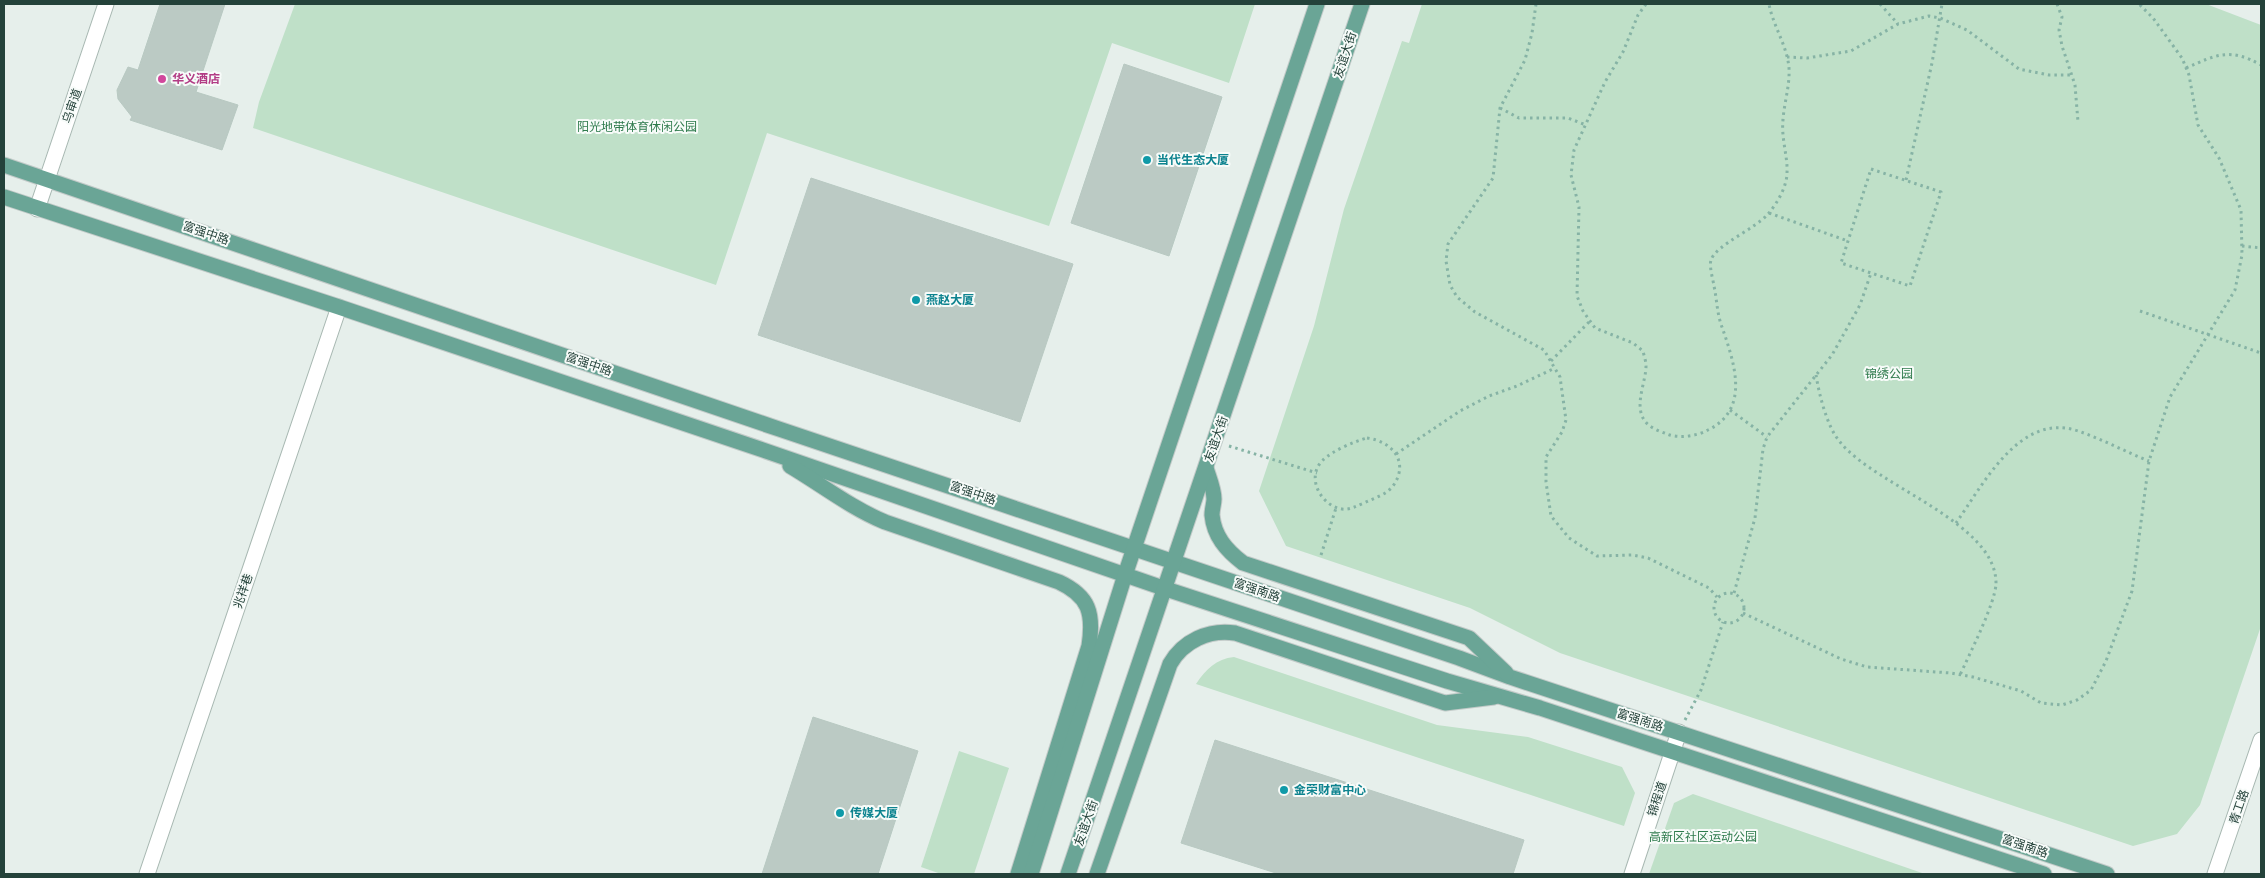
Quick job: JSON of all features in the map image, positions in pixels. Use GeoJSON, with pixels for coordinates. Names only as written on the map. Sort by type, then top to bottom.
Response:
{"type":"FeatureCollection","features":[{"type":"Feature","properties":{"kind":"main road"},"geometry":{"type":"LineString","coordinates":[[1031,874],[1124,575],[1317,4]]}},
{"type":"Feature","properties":{"kind":"main road","name":"友谊大街"},"geometry":{"type":"LineString","coordinates":[[1068,874],[1166,589],[1362,4]]}},
{"type":"Feature","properties":{"kind":"main road","name":"富强中路"},"geometry":{"type":"LineString","coordinates":[[4,165],[779,430],[1175,562]]}},
{"type":"Feature","properties":{"kind":"main road","name":"富强中路"},"geometry":{"type":"LineString","coordinates":[[4,197],[339,307],[763,450],[1124,575]]}},
{"type":"Feature","properties":{"kind":"main road"},"geometry":{"type":"LineString","coordinates":[[763,450],[829,489],[860,511],[885,522],[1059,582],[1080,595],[1086,604],[1091,624],[1089,646],[1018,874]]}},
{"type":"Feature","properties":{"kind":"main road"},"geometry":{"type":"LineString","coordinates":[[1206,468],[1214,498],[1212,512],[1214,524],[1219,537],[1225,548],[1243,563],[1469,638],[1510,677]]}},
{"type":"Feature","properties":{"kind":"main road","name":"富强南路"},"geometry":{"type":"LineString","coordinates":[[1175,562],[1510,677],[2107,874]]}},
{"type":"Feature","properties":{"kind":"main road","name":"富强南路"},"geometry":{"type":"LineString","coordinates":[[1124,575],[1447,681],[1502,696],[2044,874]]}},
{"type":"Feature","properties":{"kind":"main road"},"geometry":{"type":"LineString","coordinates":[[1098,874],[1170,664],[1183,646],[1193,640],[1212,633],[1224,631],[1235,633],[1445,703],[1502,696]]}},
{"type":"Feature","properties":{"kind":"street","name":"乌审道"},"geometry":{"type":"LineString","coordinates":[[37,209],[106,4]]}},
{"type":"Feature","properties":{"kind":"street","name":"兆祥巷"},"geometry":{"type":"LineString","coordinates":[[147,874],[339,307]]}},
{"type":"Feature","properties":{"kind":"street","name":"锦程道"},"geometry":{"type":"LineString","coordinates":[[1632,874],[1679,732]]}},
{"type":"Feature","properties":{"kind":"street","name":"青工路"},"geometry":{"type":"LineString","coordinates":[[2215,874],[2261,740]]}},
{"type":"Feature","properties":{"kind":"path"},"geometry":{"type":"LineString","coordinates":[[1536,4],[1532,33],[1525,60],[1500,108],[1493,178],[1448,244],[1446,261],[1450,285],[1457,297],[1475,312],[1544,350],[1560,377],[1566,420],[1562,432],[1546,457],[1546,482],[1551,516],[1569,538],[1597,556],[1632,555],[1648,558],[1709,588],[1717,597]]}},
{"type":"Feature","properties":{"kind":"path"},"geometry":{"type":"LineString","coordinates":[[1646,4],[1638,15],[1623,52],[1605,82],[1574,150],[1571,175],[1579,207],[1577,296],[1583,311],[1595,328],[1633,343],[1643,351],[1646,365],[1641,404],[1642,418],[1650,426],[1671,436],[1687,436],[1706,431],[1720,423],[1730,410],[1734,399],[1736,377],[1732,354],[1721,326],[1710,262],[1715,252],[1757,224],[1769,213],[1780,197],[1787,173],[1783,148],[1783,121],[1787,102],[1789,68],[1785,48],[1772,20],[1769,4]]}},
{"type":"Feature","properties":{"kind":"path"},"geometry":{"type":"LineString","coordinates":[[1880,4],[1898,24]]}},
{"type":"Feature","properties":{"kind":"path"},"geometry":{"type":"LineString","coordinates":[[1906,180],[1932,63],[1942,4]]}},
{"type":"Feature","properties":{"kind":"path"},"geometry":{"type":"LineString","coordinates":[[2057,4],[2062,17],[2059,30],[2062,46],[2070,75],[2075,85],[2078,122]]}},
{"type":"Feature","properties":{"kind":"path"},"geometry":{"type":"LineString","coordinates":[[1743,613],[1840,659],[1868,667],[1960,675],[2021,691],[2041,703],[2062,705],[2077,700],[2091,690],[2106,661],[2132,591],[2149,462],[2170,397],[2206,334],[2235,290],[2242,246],[2241,210],[2219,158],[2198,125],[2186,68],[2176,50],[2153,18],[2139,4]]}},
{"type":"Feature","properties":{"kind":"path"},"geometry":{"type":"LineString","coordinates":[[1787,57],[1807,58],[1852,51],[1898,24],[1929,16],[1940,18],[1968,30],[2019,69],[2050,75],[2070,75]]}},
{"type":"Feature","properties":{"kind":"path"},"geometry":{"type":"LineString","coordinates":[[2186,68],[2218,54],[2241,56],[2261,65]]}},
{"type":"Feature","properties":{"kind":"path"},"geometry":{"type":"LineString","coordinates":[[1500,108],[1519,118],[1568,118],[1586,125]]}},
{"type":"Feature","properties":{"kind":"path"},"geometry":{"type":"LineString","coordinates":[[1871,169],[1941,192],[1910,286],[1840,263],[1848,241],[1871,169]]}},
{"type":"Feature","properties":{"kind":"path"},"geometry":{"type":"LineString","coordinates":[[1769,213],[1848,241]]}},
{"type":"Feature","properties":{"kind":"path"},"geometry":{"type":"LineString","coordinates":[[2242,246],[2261,248]]}},
{"type":"Feature","properties":{"kind":"path"},"geometry":{"type":"LineString","coordinates":[[1734,593],[1755,518],[1763,449],[1767,437],[1832,354],[1860,305],[1872,273]]}},
{"type":"Feature","properties":{"kind":"path"},"geometry":{"type":"LineString","coordinates":[[2140,311],[2261,353]]}},
{"type":"Feature","properties":{"kind":"path"},"geometry":{"type":"LineString","coordinates":[[1551,361],[1590,321]]}},
{"type":"Feature","properties":{"kind":"path"},"geometry":{"type":"LineString","coordinates":[[1396,454],[1467,408],[1554,368]]}},
{"type":"Feature","properties":{"kind":"path"},"geometry":{"type":"LineString","coordinates":[[1816,375],[1827,416],[1839,442],[1872,471],[1956,523],[1985,551],[1996,583],[1992,600],[1960,675]]}},
{"type":"Feature","properties":{"kind":"path"},"geometry":{"type":"LineString","coordinates":[[1730,410],[1767,437]]}},
{"type":"Feature","properties":{"kind":"path"},"geometry":{"type":"LineString","coordinates":[[1956,523],[2003,457],[2028,436],[2051,428],[2077,431],[2149,462]]}},
{"type":"Feature","properties":{"kind":"path"},"geometry":{"type":"LineString","coordinates":[[1367,438],[1379,439],[1389,445],[1396,454],[1399,465],[1398,477],[1392,487],[1383,494],[1348,510],[1336,508],[1326,502],[1319,493],[1316,474],[1323,460],[1356,441],[1367,438]]}},
{"type":"Feature","properties":{"kind":"path"},"geometry":{"type":"LineString","coordinates":[[1215,442],[1316,474]]}},
{"type":"Feature","properties":{"kind":"path"},"geometry":{"type":"LineString","coordinates":[[1321,555],[1336,508]]}},
{"type":"Feature","properties":{"kind":"path"},"geometry":{"type":"LineString","coordinates":[[1734,593],[1742,601],[1743,613],[1735,622],[1724,622],[1714,614],[1714,602],[1722,594],[1734,593]]}},
{"type":"Feature","properties":{"kind":"path"},"geometry":{"type":"LineString","coordinates":[[1679,732],[1701,690],[1724,622]]}},
{"type":"Feature","properties":{"kind":"green space","name":"阳光地带体育休闲公园"},"geometry":{"type":"Polygon","coordinates":[[[295,4],[1255,4],[1229,83],[1112,43],[1049,226],[767,133],[716,285],[253,128],[259,102],[295,4]]]}},
{"type":"Feature","properties":{"kind":"green space","name":"锦绣公园"},"geometry":{"type":"Polygon","coordinates":[[[1422,4],[2206,4],[2261,25],[2261,626],[2200,805],[2177,834],[2133,846],[1560,653],[1470,608],[1286,546],[1259,491],[1314,326],[1344,209],[1402,41],[1409,43],[1422,4]]]}},
{"type":"Feature","properties":{"kind":"green space"},"geometry":{"type":"Polygon","coordinates":[[[1234,657],[1437,725],[1528,737],[1622,767],[1635,793],[1624,826],[1196,684],[1217,662],[1234,657]]]}},
{"type":"Feature","properties":{"kind":"green space"},"geometry":{"type":"Polygon","coordinates":[[[959,751],[1009,768],[974,874],[941,874],[921,867],[959,751]]]}},
{"type":"Feature","properties":{"kind":"green space","name":"高新区社区运动公园"},"geometry":{"type":"Polygon","coordinates":[[[1693,794],[1925,874],[1649,874],[1674,803],[1693,794]]]}},
{"type":"Feature","properties":{"kind":"building","name":"华义酒店"},"geometry":{"type":"Polygon","coordinates":[[[160,4],[225,4],[196,92],[238,105],[222,150],[130,120],[132,117],[118,99],[117,90],[128,67],[138,70],[160,4]]]}},
{"type":"Feature","properties":{"kind":"building","name":"当代生态大厦"},"geometry":{"type":"Polygon","coordinates":[[[1124,64],[1222,97],[1169,256],[1071,223],[1124,64]]]}},
{"type":"Feature","properties":{"kind":"building","name":"燕赵大厦"},"geometry":{"type":"Polygon","coordinates":[[[811,178],[1073,264],[1020,422],[758,335],[811,178]]]}},
{"type":"Feature","properties":{"kind":"building","name":"传媒大厦"},"geometry":{"type":"Polygon","coordinates":[[[813,717],[918,751],[878,874],[762,874],[813,717]]]}},
{"type":"Feature","properties":{"kind":"building","name":"金荣财富中心"},"geometry":{"type":"Polygon","coordinates":[[[1215,740],[1524,840],[1513,874],[1279,874],[1181,843],[1215,740]]]}},
{"type":"Feature","properties":{"kind":"place","name":"华义酒店"},"geometry":{"type":"Point","coordinates":[162,79]}},
{"type":"Feature","properties":{"kind":"place","name":"当代生态大厦"},"geometry":{"type":"Point","coordinates":[1147,160]}},
{"type":"Feature","properties":{"kind":"place","name":"燕赵大厦"},"geometry":{"type":"Point","coordinates":[916,300]}},
{"type":"Feature","properties":{"kind":"place","name":"金荣财富中心"},"geometry":{"type":"Point","coordinates":[1284,790]}},
{"type":"Feature","properties":{"kind":"place","name":"传媒大厦"},"geometry":{"type":"Point","coordinates":[840,813]}}]}
